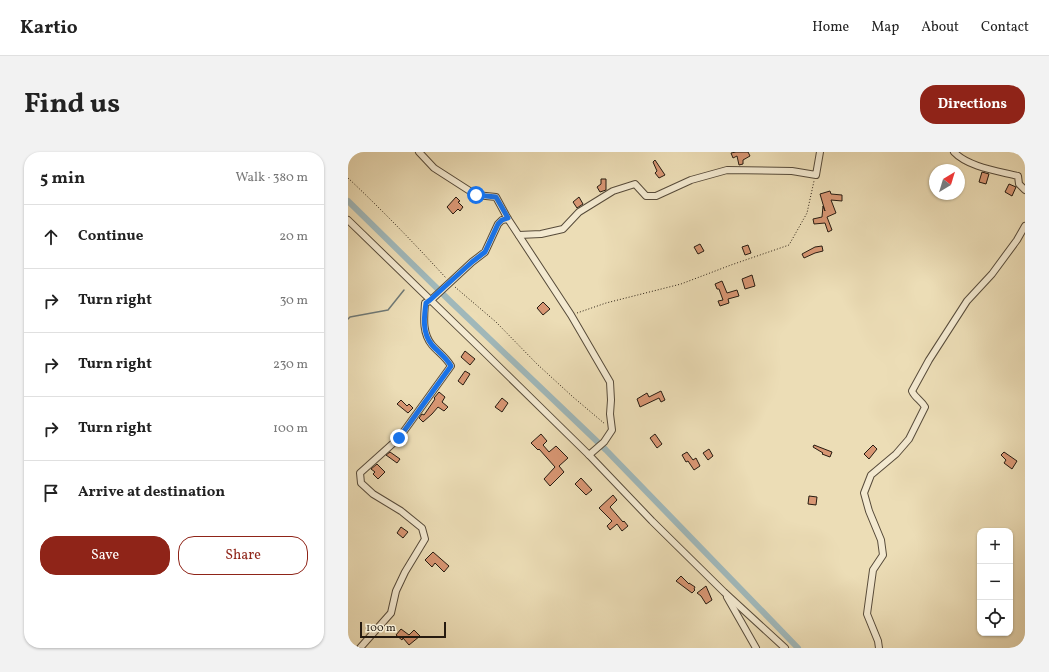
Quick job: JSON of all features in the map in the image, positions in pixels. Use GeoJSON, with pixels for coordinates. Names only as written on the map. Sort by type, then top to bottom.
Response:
{"type":"FeatureCollection","features":[{"type":"Feature","properties":{"kind":"street"},"geometry":{"type":"LineString","coordinates":[[419,152],[434,168],[476,195],[496,197],[571,315],[610,382],[610,414],[612,430],[604,442],[591,454]]}},
{"type":"Feature","properties":{"kind":"street"},"geometry":{"type":"LineString","coordinates":[[519,235],[540,234],[563,228],[579,212],[613,191],[635,184],[646,196],[656,196],[691,180],[727,170],[792,171],[816,174],[820,152]]}},
{"type":"Feature","properties":{"kind":"street"},"geometry":{"type":"LineString","coordinates":[[954,152],[959,157],[985,168],[1018,176],[1019,184],[1025,190]]}},
{"type":"Feature","properties":{"kind":"street"},"geometry":{"type":"LineString","coordinates":[[360,648],[391,612],[396,591],[405,572],[425,539],[422,528],[401,511],[361,484],[360,473],[399,438],[451,366],[447,358],[431,344],[425,332],[424,313],[426,303],[485,252],[498,224],[502,220],[508,218]]}},
{"type":"Feature","properties":{"kind":"street"},"geometry":{"type":"LineString","coordinates":[[348,220],[591,454],[652,521],[724,592],[784,648]]}},
{"type":"Feature","properties":{"kind":"street"},"geometry":{"type":"LineString","coordinates":[[879,648],[878,641],[867,614],[873,570],[883,555],[881,540],[869,511],[864,493],[871,475],[896,454],[909,439],[925,407],[922,401],[915,397],[912,391],[929,360],[967,302],[992,274],[1017,240],[1025,226]]}},
{"type":"Feature","properties":{"kind":"street"},"geometry":{"type":"LineString","coordinates":[[724,592],[756,648]]}},
{"type":"Feature","properties":{"kind":"path"},"geometry":{"type":"LineString","coordinates":[[571,315],[606,303],[681,284],[790,245],[807,213],[816,174]]}},
{"type":"Feature","properties":{"kind":"path"},"geometry":{"type":"LineString","coordinates":[[348,178],[378,206],[450,282],[496,322],[537,364],[573,397],[612,430]]}},
{"type":"Feature","properties":{"kind":"building"},"geometry":{"type":"Polygon","coordinates":[[[748,152],[750,156],[743,160],[743,164],[739,165],[737,156],[733,158],[731,153],[748,152]]]}},
{"type":"Feature","properties":{"kind":"building"},"geometry":{"type":"Polygon","coordinates":[[[655,160],[665,175],[659,178],[655,173],[657,171],[653,162],[655,160]]]}},
{"type":"Feature","properties":{"kind":"building"},"geometry":{"type":"Polygon","coordinates":[[[982,172],[989,174],[986,184],[979,182],[982,172]]]}},
{"type":"Feature","properties":{"kind":"building"},"geometry":{"type":"Polygon","coordinates":[[[601,179],[606,179],[606,190],[600,192],[597,187],[601,184],[601,179]]]}},
{"type":"Feature","properties":{"kind":"building"},"geometry":{"type":"Polygon","coordinates":[[[1009,184],[1016,187],[1012,196],[1005,192],[1009,184]]]}},
{"type":"Feature","properties":{"kind":"building"},"geometry":{"type":"Polygon","coordinates":[[[830,191],[831,194],[842,195],[842,201],[831,200],[836,213],[827,217],[832,230],[828,232],[825,223],[814,224],[813,219],[822,217],[823,206],[825,211],[820,194],[830,191]]]}},
{"type":"Feature","properties":{"kind":"building"},"geometry":{"type":"Polygon","coordinates":[[[456,197],[460,201],[458,202],[463,207],[460,211],[458,209],[453,214],[447,207],[456,197]]]}},
{"type":"Feature","properties":{"kind":"building"},"geometry":{"type":"Polygon","coordinates":[[[579,197],[583,204],[577,208],[573,202],[579,197]]]}},
{"type":"Feature","properties":{"kind":"building"},"geometry":{"type":"Polygon","coordinates":[[[700,244],[704,251],[698,254],[694,247],[700,244]]]}},
{"type":"Feature","properties":{"kind":"building"},"geometry":{"type":"Polygon","coordinates":[[[748,245],[751,253],[745,255],[742,247],[748,245]]]}},
{"type":"Feature","properties":{"kind":"building"},"geometry":{"type":"Polygon","coordinates":[[[822,246],[823,251],[804,258],[802,254],[815,247],[822,246]]]}},
{"type":"Feature","properties":{"kind":"building"},"geometry":{"type":"Polygon","coordinates":[[[752,275],[755,286],[745,289],[742,279],[752,275]]]}},
{"type":"Feature","properties":{"kind":"building"},"geometry":{"type":"Polygon","coordinates":[[[722,281],[727,293],[737,290],[739,296],[728,299],[729,303],[720,306],[718,301],[723,300],[719,289],[717,289],[715,284],[722,281]]]}},
{"type":"Feature","properties":{"kind":"building"},"geometry":{"type":"Polygon","coordinates":[[[543,302],[550,309],[543,315],[537,308],[543,302]]]}},
{"type":"Feature","properties":{"kind":"building"},"geometry":{"type":"Polygon","coordinates":[[[465,351],[475,359],[470,365],[461,357],[465,351]]]}},
{"type":"Feature","properties":{"kind":"building"},"geometry":{"type":"Polygon","coordinates":[[[465,371],[470,374],[463,385],[458,381],[465,371]]]}},
{"type":"Feature","properties":{"kind":"building"},"geometry":{"type":"Polygon","coordinates":[[[661,391],[665,400],[661,402],[659,398],[640,407],[637,399],[647,393],[649,397],[661,391]]]}},
{"type":"Feature","properties":{"kind":"building"},"geometry":{"type":"Polygon","coordinates":[[[439,392],[445,397],[442,402],[448,407],[444,411],[438,407],[423,422],[419,418],[422,414],[424,415],[439,392]]]}},
{"type":"Feature","properties":{"kind":"building"},"geometry":{"type":"Polygon","coordinates":[[[502,398],[508,403],[502,412],[495,407],[502,398]]]}},
{"type":"Feature","properties":{"kind":"building"},"geometry":{"type":"Polygon","coordinates":[[[401,400],[407,406],[409,404],[413,408],[408,413],[397,404],[401,400]]]}},
{"type":"Feature","properties":{"kind":"building"},"geometry":{"type":"Polygon","coordinates":[[[541,434],[547,441],[543,445],[549,452],[556,446],[568,458],[559,466],[564,472],[550,486],[544,479],[555,467],[539,449],[538,450],[531,443],[541,434]]]}},
{"type":"Feature","properties":{"kind":"building"},"geometry":{"type":"Polygon","coordinates":[[[655,434],[662,444],[657,448],[650,438],[655,434]]]}},
{"type":"Feature","properties":{"kind":"building"},"geometry":{"type":"Polygon","coordinates":[[[814,445],[832,452],[830,457],[822,454],[823,453],[813,447],[814,445]]]}},
{"type":"Feature","properties":{"kind":"building"},"geometry":{"type":"Polygon","coordinates":[[[873,445],[877,449],[869,459],[864,454],[873,445]]]}},
{"type":"Feature","properties":{"kind":"building"},"geometry":{"type":"Polygon","coordinates":[[[709,449],[713,456],[708,460],[703,453],[709,449]]]}},
{"type":"Feature","properties":{"kind":"building"},"geometry":{"type":"Polygon","coordinates":[[[390,452],[400,459],[397,463],[386,455],[390,452]]]}},
{"type":"Feature","properties":{"kind":"building"},"geometry":{"type":"Polygon","coordinates":[[[687,452],[693,460],[696,458],[700,466],[694,470],[688,461],[686,462],[682,455],[687,452]]]}},
{"type":"Feature","properties":{"kind":"building"},"geometry":{"type":"Polygon","coordinates":[[[1004,452],[1017,461],[1012,469],[1004,463],[1006,460],[1001,455],[1004,452]]]}},
{"type":"Feature","properties":{"kind":"building"},"geometry":{"type":"Polygon","coordinates":[[[377,464],[385,472],[378,479],[373,474],[375,472],[371,469],[377,464]]]}},
{"type":"Feature","properties":{"kind":"building"},"geometry":{"type":"Polygon","coordinates":[[[581,478],[592,490],[586,495],[575,484],[581,478]]]}},
{"type":"Feature","properties":{"kind":"building"},"geometry":{"type":"Polygon","coordinates":[[[613,495],[617,500],[610,507],[628,526],[622,531],[617,524],[610,530],[607,526],[612,521],[599,508],[613,495]]]}},
{"type":"Feature","properties":{"kind":"building"},"geometry":{"type":"Polygon","coordinates":[[[809,496],[817,497],[816,505],[808,504],[809,496]]]}},
{"type":"Feature","properties":{"kind":"building"},"geometry":{"type":"Polygon","coordinates":[[[401,527],[408,532],[403,538],[397,533],[401,527]]]}},
{"type":"Feature","properties":{"kind":"building"},"geometry":{"type":"Polygon","coordinates":[[[433,552],[449,566],[444,572],[435,563],[432,567],[425,560],[433,552]]]}},
{"type":"Feature","properties":{"kind":"building"},"geometry":{"type":"Polygon","coordinates":[[[681,576],[689,584],[695,587],[695,590],[692,593],[676,581],[681,576]]]}},
{"type":"Feature","properties":{"kind":"building"},"geometry":{"type":"Polygon","coordinates":[[[706,586],[712,600],[706,604],[697,593],[706,586]]]}},
{"type":"Feature","properties":{"kind":"building"},"geometry":{"type":"Polygon","coordinates":[[[401,629],[409,635],[414,630],[420,636],[409,645],[403,638],[402,640],[396,635],[401,629]]]}},
{"type":"Feature","properties":{"kind":"waterway"},"geometry":{"type":"LineString","coordinates":[[348,201],[606,450],[798,648]]}},
{"type":"Feature","properties":{"kind":"waterway"},"geometry":{"type":"LineString","coordinates":[[348,319],[350,317],[388,310],[404,290]]}},
{"type":"Feature","properties":{"kind":"route"},"geometry":{"type":"LineString","coordinates":[[399,438],[451,366],[447,358],[431,344],[425,332],[424,313],[426,303],[485,252],[498,224],[502,220],[508,218],[496,197],[476,195]]}}]}
